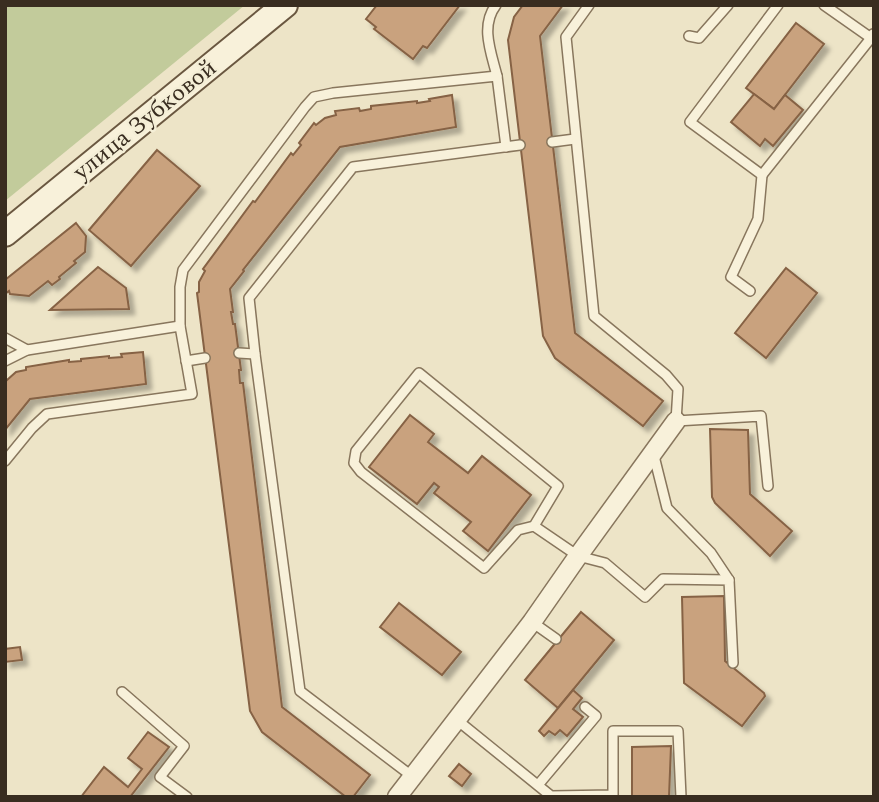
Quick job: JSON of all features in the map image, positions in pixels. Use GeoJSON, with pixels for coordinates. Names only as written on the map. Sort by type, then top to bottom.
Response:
{"type":"FeatureCollection","features":[{"type":"Feature","properties":{"kind":"street","name":"улица Зубковой"},"geometry":{"type":"LineString","coordinates":[[5,234],[285,5]]}},
{"type":"Feature","properties":{"kind":"street"},"geometry":{"type":"LineString","coordinates":[[397,797],[532,622],[676,421]]}},
{"type":"Feature","properties":{"kind":"lane"},"geometry":{"type":"LineString","coordinates":[[496,5],[487,26],[506,148]]}},
{"type":"Feature","properties":{"kind":"lane"},"geometry":{"type":"LineString","coordinates":[[589,5],[566,37],[594,316],[666,375],[678,389],[676,421],[761,416],[768,486]]}},
{"type":"Feature","properties":{"kind":"lane"},"geometry":{"type":"LineString","coordinates":[[689,36],[699,38],[728,5]]}},
{"type":"Feature","properties":{"kind":"lane"},"geometry":{"type":"LineString","coordinates":[[762,175],[690,122],[778,5]]}},
{"type":"Feature","properties":{"kind":"lane"},"geometry":{"type":"LineString","coordinates":[[750,292],[731,277],[758,219],[762,175],[872,36],[824,5]]}},
{"type":"Feature","properties":{"kind":"lane"},"geometry":{"type":"LineString","coordinates":[[5,461],[47,414],[192,394],[180,326],[183,270],[314,97],[496,76]]}},
{"type":"Feature","properties":{"kind":"lane"},"geometry":{"type":"LineString","coordinates":[[552,142],[575,139]]}},
{"type":"Feature","properties":{"kind":"lane"},"geometry":{"type":"LineString","coordinates":[[413,776],[300,691],[249,298],[353,167],[520,145]]}},
{"type":"Feature","properties":{"kind":"lane"},"geometry":{"type":"LineString","coordinates":[[5,361],[27,350],[180,326]]}},
{"type":"Feature","properties":{"kind":"lane"},"geometry":{"type":"LineString","coordinates":[[5,338],[27,350]]}},
{"type":"Feature","properties":{"kind":"lane"},"geometry":{"type":"LineString","coordinates":[[239,353],[255,354]]}},
{"type":"Feature","properties":{"kind":"lane"},"geometry":{"type":"LineString","coordinates":[[187,361],[205,358]]}},
{"type":"Feature","properties":{"kind":"lane"},"geometry":{"type":"LineString","coordinates":[[534,526],[558,486],[419,373],[356,452],[354,463],[361,472],[484,568],[518,530],[534,526],[578,555],[605,563],[645,597],[663,579],[729,580]]}},
{"type":"Feature","properties":{"kind":"lane"},"geometry":{"type":"LineString","coordinates":[[653,452],[667,508],[711,553],[729,580],[733,663]]}},
{"type":"Feature","properties":{"kind":"lane"},"geometry":{"type":"LineString","coordinates":[[532,622],[556,639]]}},
{"type":"Feature","properties":{"kind":"lane"},"geometry":{"type":"LineString","coordinates":[[122,692],[184,746],[160,776],[187,797]]}},
{"type":"Feature","properties":{"kind":"lane"},"geometry":{"type":"LineString","coordinates":[[538,785],[596,716],[585,707]]}},
{"type":"Feature","properties":{"kind":"lane"},"geometry":{"type":"LineString","coordinates":[[457,720],[551,796],[613,795],[613,731],[678,731],[681,797]]}},
{"type":"Feature","properties":{"kind":"green space"},"geometry":{"type":"Polygon","coordinates":[[[5,5],[245,5],[5,201],[5,5]]]}},
{"type":"Feature","properties":{"kind":"building"},"geometry":{"type":"Polygon","coordinates":[[[377,5],[460,5],[427,48],[423,46],[413,59],[374,29],[376,27],[366,19],[377,5]]]}},
{"type":"Feature","properties":{"kind":"building"},"geometry":{"type":"Polygon","coordinates":[[[523,5],[563,5],[540,36],[575,333],[663,401],[643,426],[555,358],[543,336],[508,40],[514,17],[523,5]]]}},
{"type":"Feature","properties":{"kind":"building"},"geometry":{"type":"Polygon","coordinates":[[[796,23],[824,44],[774,109],[746,88],[796,23]]]}},
{"type":"Feature","properties":{"kind":"building"},"geometry":{"type":"Polygon","coordinates":[[[754,94],[774,109],[785,95],[803,110],[773,146],[765,139],[760,146],[731,122],[754,94]]]}},
{"type":"Feature","properties":{"kind":"building"},"geometry":{"type":"Polygon","coordinates":[[[452,95],[456,127],[340,147],[230,289],[282,707],[370,775],[353,797],[346,797],[262,732],[250,711],[197,293],[205,271],[203,269],[253,201],[255,202],[291,153],[293,155],[301,145],[299,143],[314,123],[316,125],[325,118],[336,115],[335,111],[359,108],[360,111],[371,109],[371,106],[417,103],[452,95]]]}},
{"type":"Feature","properties":{"kind":"building"},"geometry":{"type":"Polygon","coordinates":[[[157,150],[200,186],[131,266],[89,230],[157,150]]]}},
{"type":"Feature","properties":{"kind":"building"},"geometry":{"type":"Polygon","coordinates":[[[76,223],[86,236],[85,252],[60,279],[52,285],[48,281],[29,296],[10,294],[9,291],[5,294],[5,280],[76,223]]]}},
{"type":"Feature","properties":{"kind":"building"},"geometry":{"type":"Polygon","coordinates":[[[98,267],[126,288],[129,309],[50,310],[98,267]]]}},
{"type":"Feature","properties":{"kind":"building"},"geometry":{"type":"Polygon","coordinates":[[[786,268],[817,293],[766,358],[735,333],[786,268]]]}},
{"type":"Feature","properties":{"kind":"building"},"geometry":{"type":"Polygon","coordinates":[[[143,352],[146,384],[30,399],[5,430],[5,379],[16,372],[26,370],[26,367],[69,360],[122,357],[121,354],[143,352]]]}},
{"type":"Feature","properties":{"kind":"building"},"geometry":{"type":"Polygon","coordinates":[[[410,415],[434,434],[428,442],[468,473],[482,456],[531,495],[488,551],[463,531],[471,522],[434,493],[439,487],[434,483],[417,504],[369,467],[410,415]]]}},
{"type":"Feature","properties":{"kind":"building"},"geometry":{"type":"Polygon","coordinates":[[[710,429],[748,430],[750,494],[792,531],[770,556],[712,497],[710,429]]]}},
{"type":"Feature","properties":{"kind":"building"},"geometry":{"type":"Polygon","coordinates":[[[724,596],[725,661],[765,696],[742,726],[684,683],[682,597],[724,596]]]}},
{"type":"Feature","properties":{"kind":"building"},"geometry":{"type":"Polygon","coordinates":[[[399,603],[461,652],[442,675],[380,627],[399,603]]]}},
{"type":"Feature","properties":{"kind":"building"},"geometry":{"type":"Polygon","coordinates":[[[581,612],[614,640],[558,708],[525,680],[581,612]]]}},
{"type":"Feature","properties":{"kind":"building"},"geometry":{"type":"Polygon","coordinates":[[[20,647],[22,660],[5,662],[5,649],[20,647]]]}},
{"type":"Feature","properties":{"kind":"building"},"geometry":{"type":"Polygon","coordinates":[[[573,690],[582,698],[573,709],[583,717],[567,736],[560,730],[555,735],[549,731],[544,736],[539,731],[573,690]]]}},
{"type":"Feature","properties":{"kind":"building"},"geometry":{"type":"Polygon","coordinates":[[[148,732],[169,747],[130,797],[81,797],[104,767],[128,787],[142,769],[128,758],[148,732]]]}},
{"type":"Feature","properties":{"kind":"building"},"geometry":{"type":"Polygon","coordinates":[[[671,746],[669,797],[632,797],[632,747],[671,746]]]}},
{"type":"Feature","properties":{"kind":"building"},"geometry":{"type":"Polygon","coordinates":[[[459,764],[471,774],[462,786],[449,776],[459,764]]]}}]}
